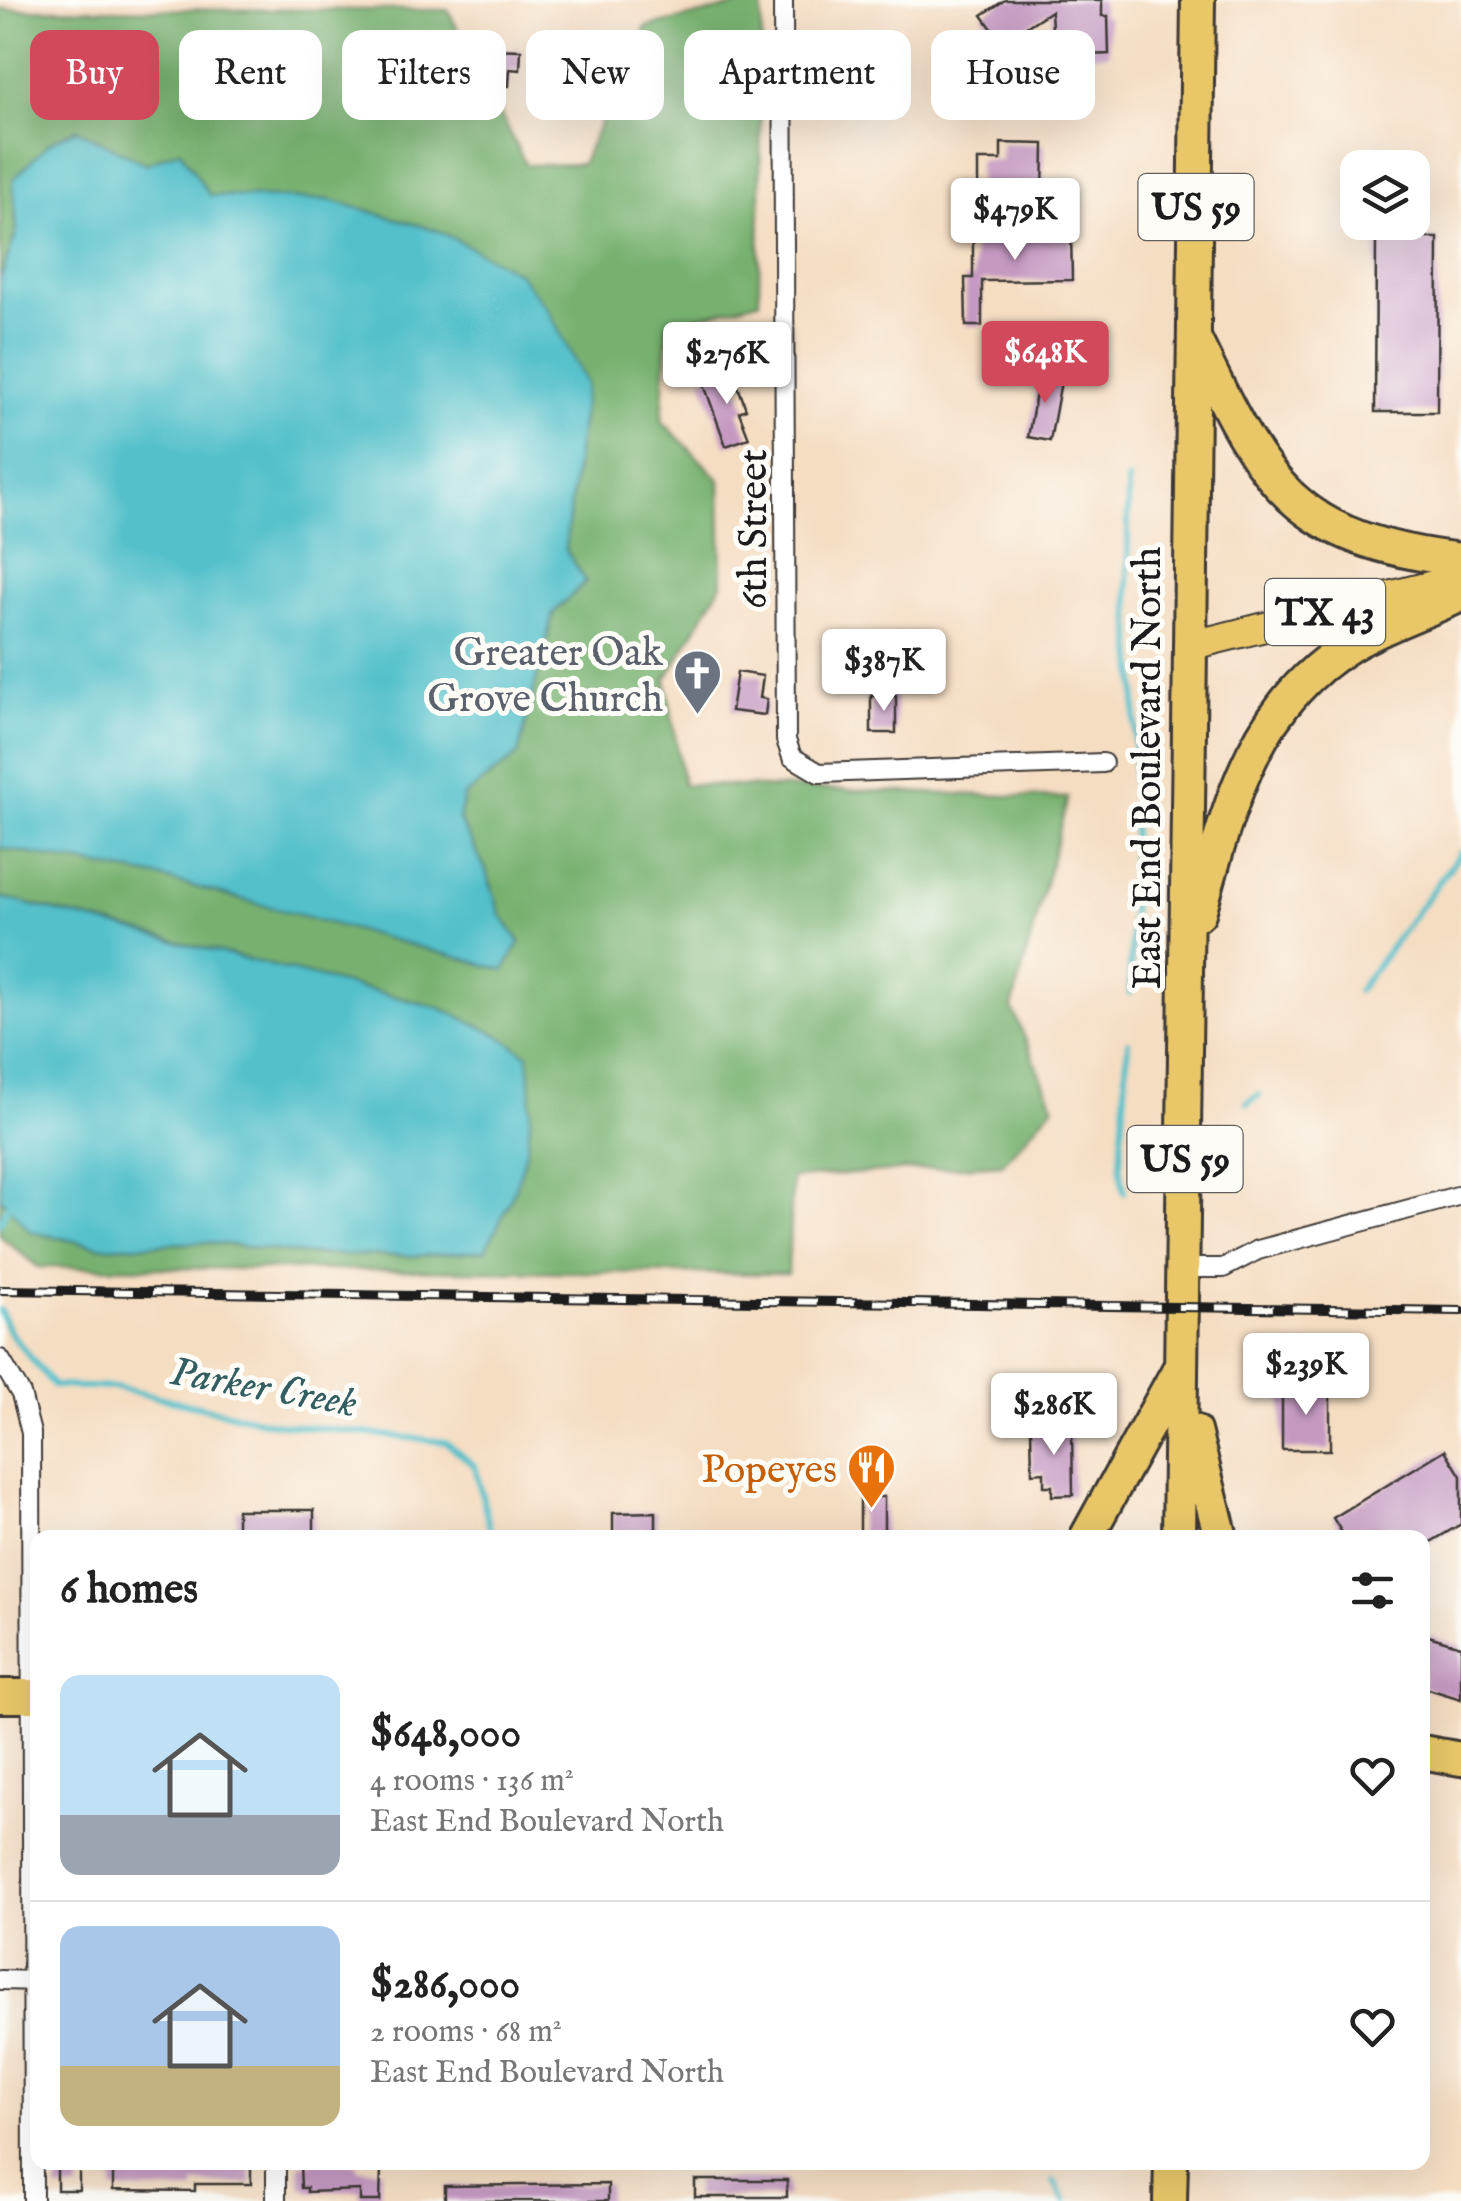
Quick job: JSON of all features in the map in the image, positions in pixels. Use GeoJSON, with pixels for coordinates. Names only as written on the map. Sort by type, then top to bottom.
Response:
{"type":"FeatureCollection","features":[{"type":"Feature","properties":{"kind":"highway","name":"East End Boulevard North"},"geometry":{"type":"LineString","coordinates":[[1179,1530],[1198,0]]}},
{"type":"Feature","properties":{"kind":"highway"},"geometry":{"type":"LineString","coordinates":[[1192,334],[1250,450],[1290,499],[1319,521],[1378,546],[1461,560]]}},
{"type":"Feature","properties":{"kind":"highway"},"geometry":{"type":"LineString","coordinates":[[1187,956],[1241,773],[1277,711],[1310,675],[1350,646],[1461,596]]}},
{"type":"Feature","properties":{"kind":"highway"},"geometry":{"type":"LineString","coordinates":[[1090,1530],[1182,1362]]}},
{"type":"Feature","properties":{"kind":"highway"},"geometry":{"type":"LineString","coordinates":[[1182,1362],[1219,1530]]}},
{"type":"Feature","properties":{"kind":"highway"},"geometry":{"type":"LineString","coordinates":[[1430,1744],[1458,1759]]}},
{"type":"Feature","properties":{"kind":"highway"},"geometry":{"type":"LineString","coordinates":[[1430,1754],[1458,1759]]}},
{"type":"Feature","properties":{"kind":"highway"},"geometry":{"type":"LineString","coordinates":[[1170,2201],[1171,2170]]}},
{"type":"Feature","properties":{"kind":"main road","name":"TX 43"},"geometry":{"type":"LineString","coordinates":[[1190,646],[1461,578]]}},
{"type":"Feature","properties":{"kind":"street","name":"6th Street"},"geometry":{"type":"LineString","coordinates":[[783,0],[786,740],[792,756],[819,773],[1103,763]]}},
{"type":"Feature","properties":{"kind":"street"},"geometry":{"type":"LineString","coordinates":[[1184,1268],[1224,1268],[1258,1250],[1461,1194]]}},
{"type":"Feature","properties":{"kind":"street"},"geometry":{"type":"LineString","coordinates":[[0,1359],[21,1394],[30,1433],[22,1696],[30,1885]]}},
{"type":"Feature","properties":{"kind":"street"},"geometry":{"type":"LineString","coordinates":[[0,1980],[30,1980]]}},
{"type":"Feature","properties":{"kind":"street"},"geometry":{"type":"LineString","coordinates":[[33,2170],[33,2201]]}},
{"type":"Feature","properties":{"kind":"street"},"geometry":{"type":"LineString","coordinates":[[276,2170],[276,2201]]}},
{"type":"Feature","properties":{"kind":"green space"},"geometry":{"type":"Polygon","coordinates":[[[762,0],[762,30],[684,30],[684,120],[761,120],[759,301],[668,325],[662,421],[720,480],[722,584],[666,679],[683,784],[1068,798],[1012,1008],[1054,1106],[1002,1164],[792,1178],[788,1274],[38,1267],[0,1236],[0,1197],[31,1232],[103,1247],[207,1242],[305,1254],[417,1256],[485,1250],[497,1034],[440,1008],[0,897],[0,848],[520,942],[501,915],[485,868],[459,819],[463,796],[518,755],[553,613],[586,581],[565,549],[586,383],[330,200],[208,195],[180,150],[146,164],[76,129],[13,180],[17,230],[0,280],[0,9],[448,10],[458,30],[342,30],[342,120],[503,120],[526,165],[581,164],[602,120],[664,120],[664,30],[645,30],[762,0]]]}},
{"type":"Feature","properties":{"kind":"water"},"geometry":{"type":"Polygon","coordinates":[[[76,129],[146,164],[180,150],[209,195],[330,200],[439,231],[519,273],[548,310],[586,383],[565,549],[586,581],[553,613],[518,755],[464,796],[459,820],[485,868],[501,915],[520,942],[504,970],[158,877],[0,848],[0,280],[17,230],[13,180],[49,143],[76,129]]]}},
{"type":"Feature","properties":{"kind":"water"},"geometry":{"type":"Polygon","coordinates":[[[0,897],[440,1008],[497,1034],[528,1055],[531,1111],[525,1157],[510,1201],[485,1250],[417,1256],[305,1254],[207,1242],[103,1247],[31,1232],[0,1197],[0,897]]]}},
{"type":"Feature","properties":{"kind":"building"},"geometry":{"type":"Polygon","coordinates":[[[1005,0],[1102,0],[1102,16],[1108,16],[1109,54],[1095,55],[1095,30],[1052,30],[1051,11],[1021,30],[993,30],[982,15],[1005,0]]]}},
{"type":"Feature","properties":{"kind":"building"},"geometry":{"type":"Polygon","coordinates":[[[506,50],[521,50],[520,70],[510,69],[509,86],[506,50]]]}},
{"type":"Feature","properties":{"kind":"building"},"geometry":{"type":"Polygon","coordinates":[[[1001,143],[1044,144],[1043,196],[1000,196],[1001,188],[978,187],[978,160],[1001,160],[1001,143]]]}},
{"type":"Feature","properties":{"kind":"building"},"geometry":{"type":"Polygon","coordinates":[[[1071,232],[1072,280],[982,281],[982,326],[966,326],[965,278],[973,278],[973,233],[1071,232]]]}},
{"type":"Feature","properties":{"kind":"building"},"geometry":{"type":"Polygon","coordinates":[[[1438,238],[1437,412],[1375,412],[1376,240],[1438,238]]]}},
{"type":"Feature","properties":{"kind":"building"},"geometry":{"type":"Polygon","coordinates":[[[724,371],[730,385],[737,383],[746,409],[739,412],[749,438],[726,446],[702,379],[724,371]]]}},
{"type":"Feature","properties":{"kind":"building"},"geometry":{"type":"Polygon","coordinates":[[[1040,372],[1062,376],[1050,441],[1028,437],[1040,372]]]}},
{"type":"Feature","properties":{"kind":"building"},"geometry":{"type":"Polygon","coordinates":[[[737,672],[763,676],[760,698],[767,699],[765,715],[731,711],[737,672]]]}},
{"type":"Feature","properties":{"kind":"building"},"geometry":{"type":"Polygon","coordinates":[[[871,696],[896,696],[896,733],[871,733],[871,696]]]}},
{"type":"Feature","properties":{"kind":"building"},"geometry":{"type":"Polygon","coordinates":[[[1282,1386],[1330,1386],[1330,1450],[1282,1450],[1282,1386]]]}},
{"type":"Feature","properties":{"kind":"building"},"geometry":{"type":"Polygon","coordinates":[[[1072,1427],[1073,1495],[1052,1496],[1052,1486],[1044,1486],[1044,1472],[1032,1473],[1031,1428],[1072,1427]]]}},
{"type":"Feature","properties":{"kind":"building"},"geometry":{"type":"Polygon","coordinates":[[[1445,1450],[1461,1476],[1461,1524],[1430,1542],[1430,1530],[1340,1530],[1333,1518],[1445,1450]]]}},
{"type":"Feature","properties":{"kind":"building","name":"Popeyes"},"geometry":{"type":"Polygon","coordinates":[[[860,1497],[884,1497],[884,1530],[860,1530],[860,1497]]]}},
{"type":"Feature","properties":{"kind":"building"},"geometry":{"type":"Polygon","coordinates":[[[237,1510],[314,1510],[314,1530],[237,1530],[237,1510]]]}},
{"type":"Feature","properties":{"kind":"building"},"geometry":{"type":"Polygon","coordinates":[[[656,1512],[656,1530],[613,1530],[613,1513],[656,1512]]]}},
{"type":"Feature","properties":{"kind":"building"},"geometry":{"type":"Polygon","coordinates":[[[1430,1636],[1461,1646],[1461,1699],[1430,1689],[1430,1636]]]}},
{"type":"Feature","properties":{"kind":"building"},"geometry":{"type":"Polygon","coordinates":[[[57,2170],[79,2170],[79,2190],[57,2190],[57,2170]]]}},
{"type":"Feature","properties":{"kind":"building"},"geometry":{"type":"Polygon","coordinates":[[[113,2170],[251,2170],[251,2184],[195,2184],[195,2191],[113,2190],[113,2170]]]}},
{"type":"Feature","properties":{"kind":"building"},"geometry":{"type":"Polygon","coordinates":[[[300,2170],[381,2170],[380,2201],[360,2201],[360,2190],[307,2192],[307,2188],[301,2188],[300,2170]]]}},
{"type":"Feature","properties":{"kind":"building"},"geometry":{"type":"Polygon","coordinates":[[[695,2180],[787,2180],[787,2197],[695,2197],[695,2180]]]}},
{"type":"Feature","properties":{"kind":"building"},"geometry":{"type":"Polygon","coordinates":[[[608,2184],[608,2201],[445,2201],[445,2186],[608,2184]]]}},
{"type":"Feature","properties":{"kind":"waterway"},"geometry":{"type":"LineString","coordinates":[[1128,480],[1128,588],[1136,684],[1130,993]]}},
{"type":"Feature","properties":{"kind":"waterway"},"geometry":{"type":"LineString","coordinates":[[1358,991],[1461,852]]}},
{"type":"Feature","properties":{"kind":"waterway"},"geometry":{"type":"LineString","coordinates":[[1124,1192],[1120,1166],[1128,1042]]}},
{"type":"Feature","properties":{"kind":"waterway"},"geometry":{"type":"LineString","coordinates":[[1247,1103],[1259,1095]]}},
{"type":"Feature","properties":{"kind":"waterway","name":"Parker Creek"},"geometry":{"type":"LineString","coordinates":[[0,1223],[10,1201]]}},
{"type":"Feature","properties":{"kind":"waterway","name":"Parker Creek"},"geometry":{"type":"LineString","coordinates":[[0,1310],[9,1331],[54,1386],[118,1388],[272,1423],[446,1442],[475,1466],[490,1530]]}},
{"type":"Feature","properties":{"kind":"waterway","name":"Parker Creek"},"geometry":{"type":"LineString","coordinates":[[1054,2182],[1066,2201]]}},
{"type":"Feature","properties":{"kind":"railway"},"geometry":{"type":"LineString","coordinates":[[0,1290],[1461,1311]]}},
{"type":"Feature","properties":{"kind":"place","name":"Greater Oak Grove Church"},"geometry":{"type":"Point","coordinates":[698,716]}},
{"type":"Feature","properties":{"kind":"place","name":"Popeyes"},"geometry":{"type":"Point","coordinates":[872,1510]}}]}
